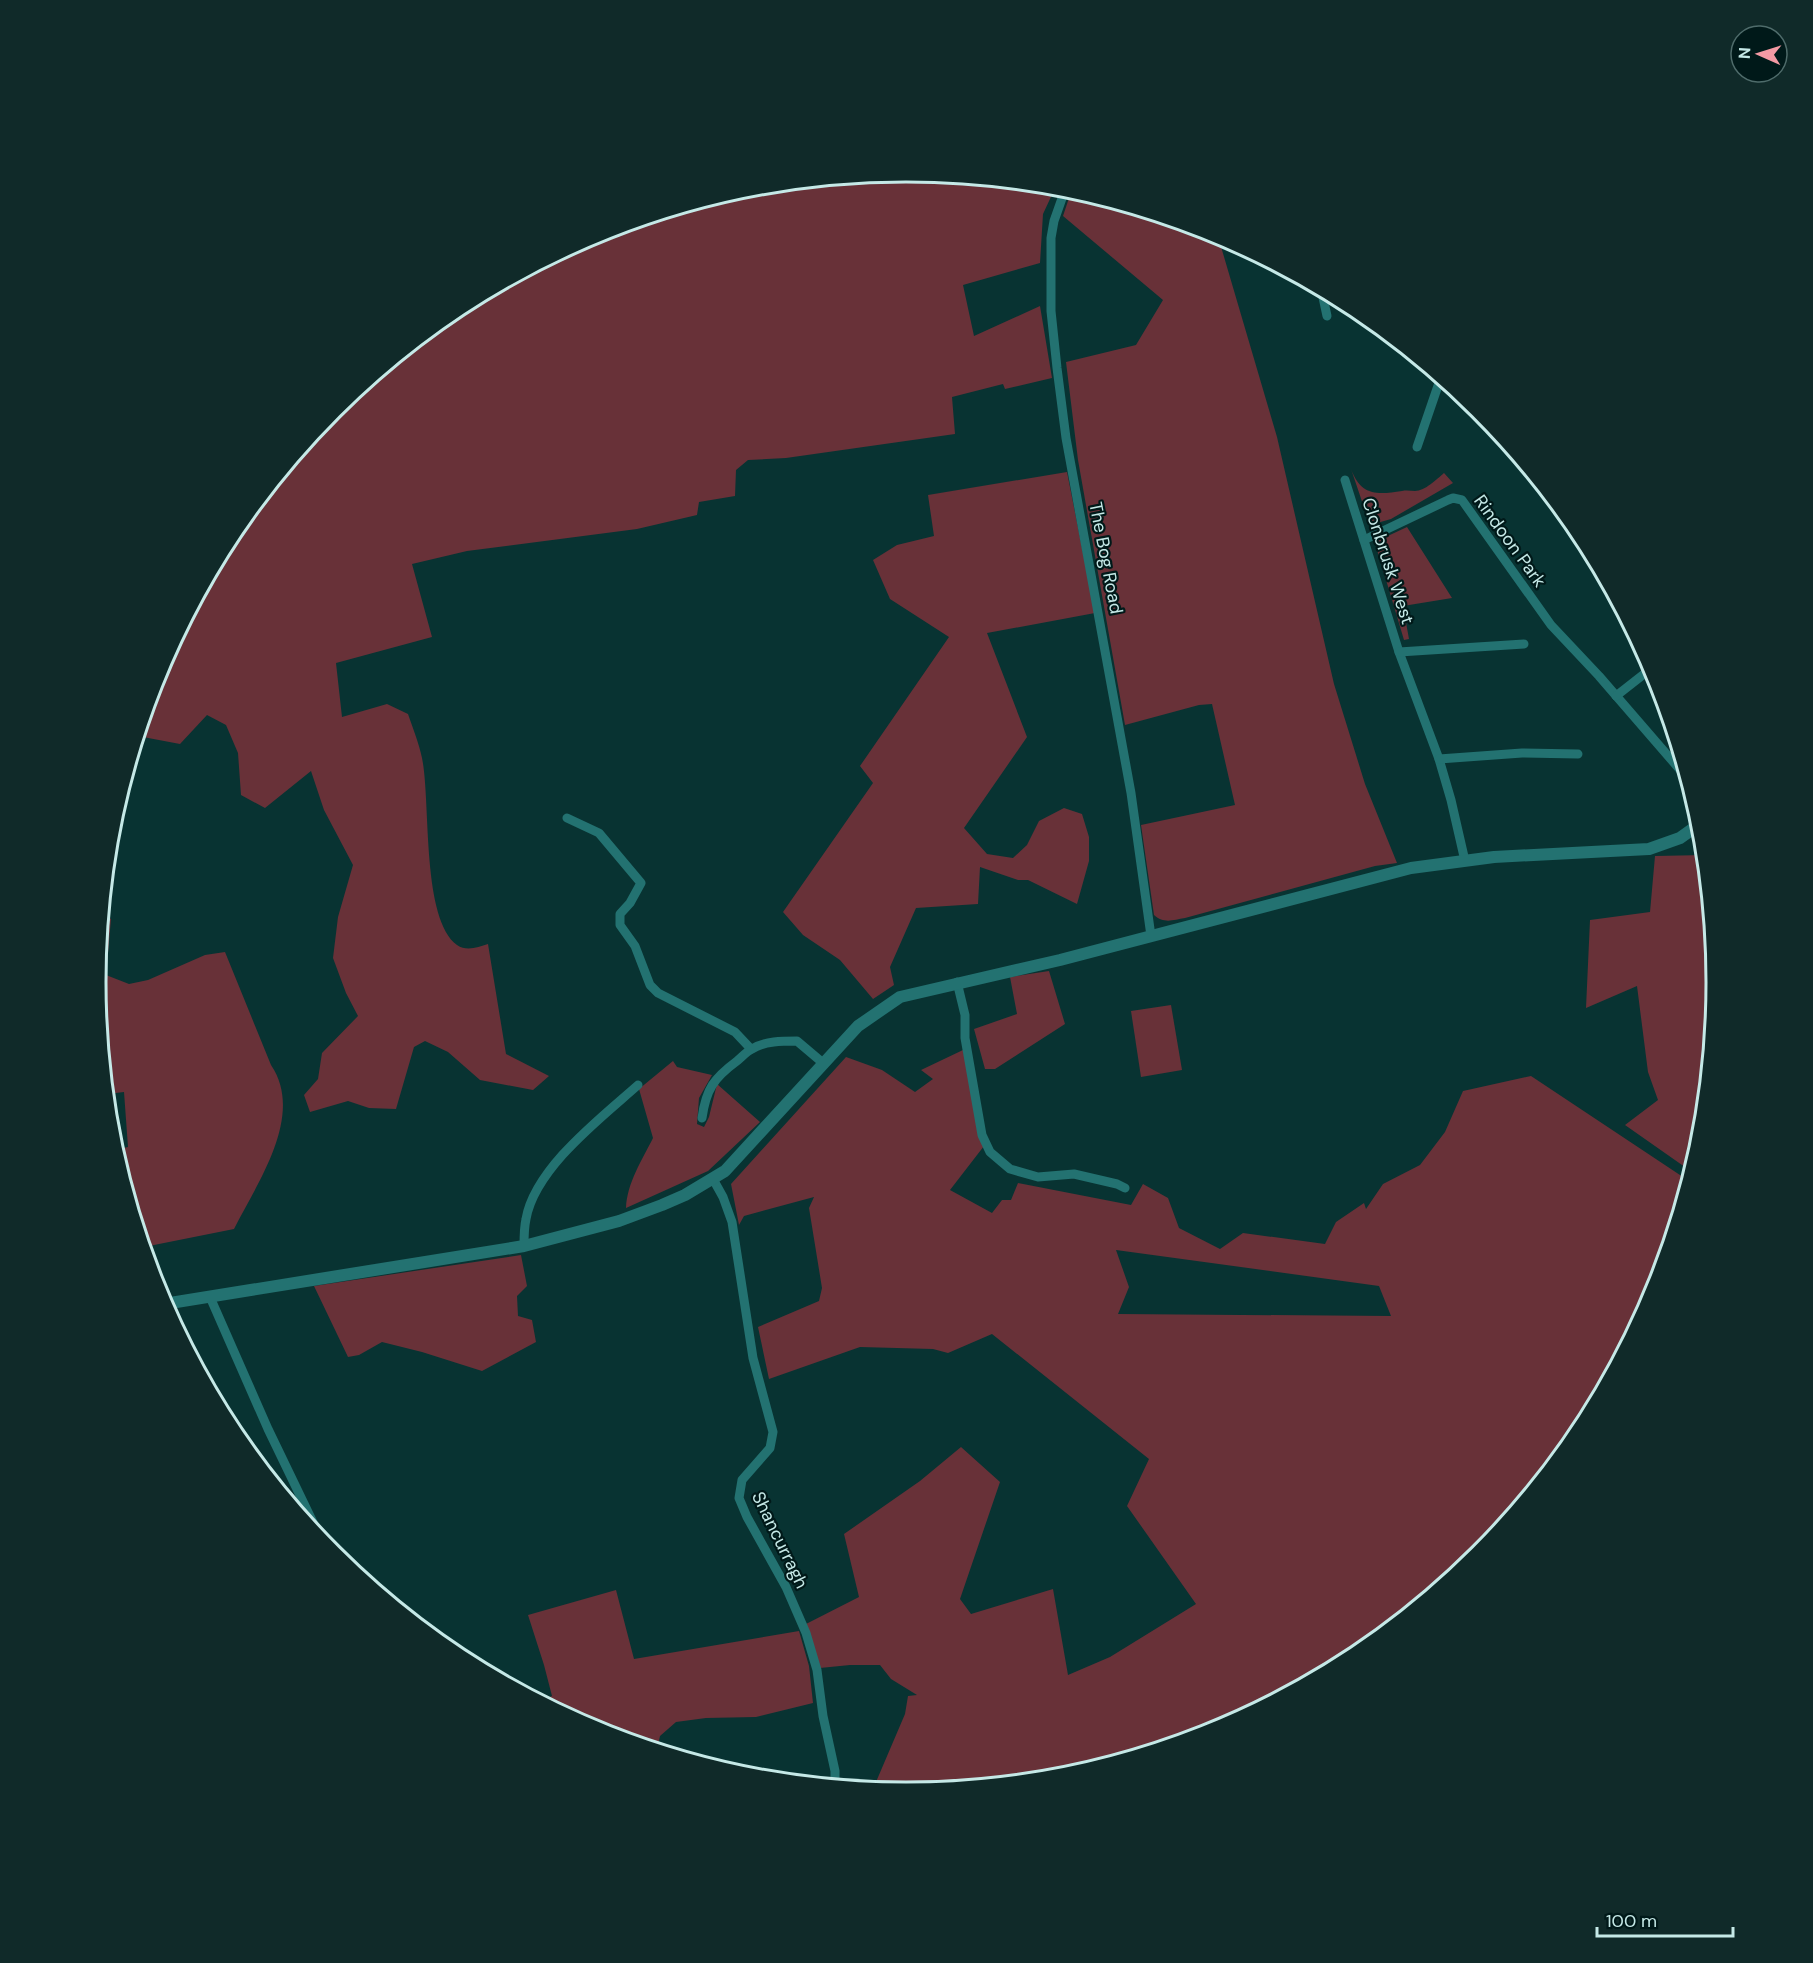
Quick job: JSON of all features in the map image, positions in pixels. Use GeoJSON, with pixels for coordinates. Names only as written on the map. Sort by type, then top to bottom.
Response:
{"type":"FeatureCollection","features":[{"type":"Feature","properties":{"kind":"street","name":"The Bog Road"},"geometry":{"type":"LineString","coordinates":[[1063,197],[1051,238],[1051,311],[1057,368],[1066,438],[1131,793],[1151,936]]}},
{"type":"Feature","properties":{"kind":"street"},"geometry":{"type":"LineString","coordinates":[[1323,299],[1326,316]]}},
{"type":"Feature","properties":{"kind":"street"},"geometry":{"type":"LineString","coordinates":[[1417,447],[1439,384]]}},
{"type":"Feature","properties":{"kind":"street","name":"Clonbrusk West"},"geometry":{"type":"LineString","coordinates":[[1345,480],[1399,652],[1439,759],[1465,861]]}},
{"type":"Feature","properties":{"kind":"street","name":"Rindoon Park"},"geometry":{"type":"LineString","coordinates":[[1364,540],[1448,500],[1459,499],[1551,625],[1616,696]]}},
{"type":"Feature","properties":{"kind":"street","name":"Clonbrusk West"},"geometry":{"type":"LineString","coordinates":[[1399,652],[1524,644]]}},
{"type":"Feature","properties":{"kind":"street"},"geometry":{"type":"LineString","coordinates":[[1645,673],[1616,696],[1677,766]]}},
{"type":"Feature","properties":{"kind":"street"},"geometry":{"type":"LineString","coordinates":[[1439,759],[1522,753],[1578,754]]}},
{"type":"Feature","properties":{"kind":"street"},"geometry":{"type":"LineString","coordinates":[[567,818],[599,833],[641,883],[630,903],[620,914],[620,925],[635,946],[650,985],[658,993],[735,1032],[751,1049]]}},
{"type":"Feature","properties":{"kind":"street"},"geometry":{"type":"LineString","coordinates":[[174,1303],[524,1246],[619,1221],[685,1195],[725,1171],[858,1026],[900,997],[1060,960],[1411,868],[1494,857],[1649,849],[1680,838],[1692,830]]}},
{"type":"Feature","properties":{"kind":"street"},"geometry":{"type":"LineString","coordinates":[[957,982],[965,1015],[965,1038],[982,1135],[990,1152],[1010,1169],[1019,1172],[1038,1176],[1074,1174],[1125,1188]]}},
{"type":"Feature","properties":{"kind":"street"},"geometry":{"type":"LineString","coordinates":[[702,1118],[704,1101],[711,1085],[719,1075],[751,1049],[776,1042],[797,1041],[823,1063]]}},
{"type":"Feature","properties":{"kind":"street"},"geometry":{"type":"LineString","coordinates":[[524,1246],[526,1219],[540,1183],[580,1137],[638,1085]]}},
{"type":"Feature","properties":{"kind":"street","name":"Shancurragh"},"geometry":{"type":"LineString","coordinates":[[713,1179],[732,1221],[753,1358],[772,1428],[773,1440],[770,1448],[744,1475],[740,1484],[739,1498],[786,1587],[806,1633],[817,1670],[835,1778]]}},
{"type":"Feature","properties":{"kind":"street"},"geometry":{"type":"LineString","coordinates":[[210,1297],[268,1429],[308,1512]]}},
{"type":"Feature","properties":{"kind":"shaded area"},"geometry":{"type":"Polygon","coordinates":[[[906,182],[959,183],[1052,195],[1043,214],[1040,263],[963,285],[974,336],[1040,306],[1052,378],[1005,389],[1003,384],[952,397],[955,434],[786,458],[748,460],[736,470],[735,496],[699,502],[697,515],[637,529],[467,551],[412,564],[432,637],[336,663],[342,717],[387,704],[408,714],[418,741],[425,777],[429,858],[438,910],[446,931],[457,945],[473,948],[488,944],[506,1054],[549,1076],[533,1090],[480,1080],[448,1052],[425,1041],[414,1047],[396,1109],[369,1108],[348,1101],[310,1112],[304,1095],[318,1079],[322,1053],[358,1016],[346,993],[333,958],[338,917],[353,865],[324,810],[311,771],[265,808],[241,795],[238,753],[226,725],[207,715],[180,744],[145,737],[167,675],[189,628],[241,537],[305,454],[341,416],[379,380],[462,316],[553,264],[600,242],[699,209],[750,197],[802,188],[854,183],[906,182]]]}},
{"type":"Feature","properties":{"kind":"shaded area"},"geometry":{"type":"Polygon","coordinates":[[[1069,198],[1164,224],[1221,246],[1277,437],[1334,684],[1365,784],[1397,863],[1375,866],[1185,918],[1165,920],[1154,915],[1141,825],[1235,805],[1212,704],[1199,705],[1125,725],[1078,460],[1066,362],[1136,345],[1163,300],[1063,216],[1069,198]]]}},
{"type":"Feature","properties":{"kind":"shaded area"},"geometry":{"type":"Polygon","coordinates":[[[1351,469],[1355,478],[1365,489],[1378,493],[1423,489],[1444,473],[1453,483],[1391,519],[1370,525],[1351,469]]]}},
{"type":"Feature","properties":{"kind":"shaded area"},"geometry":{"type":"Polygon","coordinates":[[[1067,472],[1095,613],[987,633],[1027,737],[964,828],[987,854],[1013,858],[1027,845],[1039,821],[1064,808],[1082,814],[1089,837],[1089,861],[1077,904],[1028,880],[1018,880],[980,867],[978,904],[916,908],[890,967],[894,985],[873,999],[840,960],[803,935],[783,912],[873,783],[860,766],[949,637],[890,599],[873,560],[897,545],[934,536],[928,495],[1067,472]]]}},
{"type":"Feature","properties":{"kind":"shaded area"},"geometry":{"type":"Polygon","coordinates":[[[1407,527],[1452,598],[1403,606],[1409,639],[1404,640],[1375,543],[1407,527]]]}},
{"type":"Feature","properties":{"kind":"shaded area"},"geometry":{"type":"Polygon","coordinates":[[[1696,855],[1705,929],[1705,1034],[1700,1086],[1684,1167],[1625,1125],[1658,1100],[1648,1072],[1637,986],[1586,1008],[1590,920],[1650,912],[1655,856],[1696,855]]]}},
{"type":"Feature","properties":{"kind":"shaded area"},"geometry":{"type":"Polygon","coordinates":[[[109,918],[111,919],[106,970],[109,918]]]}},
{"type":"Feature","properties":{"kind":"shaded area"},"geometry":{"type":"Polygon","coordinates":[[[225,952],[280,1084],[283,1105],[281,1126],[274,1148],[234,1229],[151,1246],[124,1148],[128,1147],[124,1092],[114,1093],[113,1086],[108,1034],[106,975],[129,984],[148,980],[205,955],[225,952]]]}},
{"type":"Feature","properties":{"kind":"shaded area"},"geometry":{"type":"Polygon","coordinates":[[[1049,971],[1065,1024],[995,1069],[985,1069],[974,1029],[1017,1014],[1010,977],[1049,971]]]}},
{"type":"Feature","properties":{"kind":"shaded area"},"geometry":{"type":"Polygon","coordinates":[[[1171,1005],[1182,1070],[1141,1077],[1131,1011],[1171,1005]]]}},
{"type":"Feature","properties":{"kind":"shaded area"},"geometry":{"type":"Polygon","coordinates":[[[963,1050],[984,1146],[950,1190],[992,1213],[1002,1200],[1011,1200],[1018,1183],[1131,1205],[1143,1184],[1168,1198],[1179,1228],[1220,1249],[1243,1233],[1325,1244],[1336,1222],[1364,1203],[1366,1209],[1383,1184],[1420,1165],[1445,1132],[1463,1091],[1531,1076],[1682,1176],[1664,1239],[1646,1288],[1599,1382],[1572,1426],[1508,1509],[1434,1583],[1394,1616],[1351,1647],[1260,1699],[1213,1721],[1164,1739],[1063,1766],[1011,1775],[959,1780],[876,1781],[905,1714],[908,1696],[917,1695],[891,1679],[880,1665],[820,1668],[806,1624],[859,1597],[844,1534],[920,1481],[961,1447],[1000,1482],[960,1599],[971,1614],[1053,1589],[1068,1675],[1110,1657],[1196,1604],[1127,1506],[1149,1459],[992,1334],[948,1353],[933,1349],[860,1347],[769,1379],[758,1327],[819,1301],[822,1288],[809,1208],[814,1197],[744,1216],[739,1225],[731,1184],[846,1057],[882,1070],[915,1092],[933,1079],[921,1070],[963,1050]],[[1116,1250],[1129,1287],[1118,1314],[1391,1316],[1379,1286],[1116,1250]]]}},
{"type":"Feature","properties":{"kind":"shaded area"},"geometry":{"type":"Polygon","coordinates":[[[673,1061],[677,1067],[712,1075],[699,1098],[697,1124],[704,1127],[709,1117],[717,1084],[760,1122],[708,1171],[626,1208],[632,1181],[653,1138],[639,1089],[673,1061]]]}},
{"type":"Feature","properties":{"kind":"shaded area"},"geometry":{"type":"Polygon","coordinates":[[[521,1255],[527,1286],[517,1296],[518,1316],[532,1320],[536,1342],[482,1371],[382,1342],[359,1355],[348,1357],[314,1286],[521,1255]]]}},
{"type":"Feature","properties":{"kind":"shaded area"},"geometry":{"type":"Polygon","coordinates":[[[616,1590],[634,1659],[799,1631],[809,1666],[813,1703],[756,1717],[706,1718],[676,1722],[660,1736],[659,1742],[649,1739],[600,1721],[549,1697],[552,1696],[544,1665],[528,1615],[616,1590]]]}}]}
